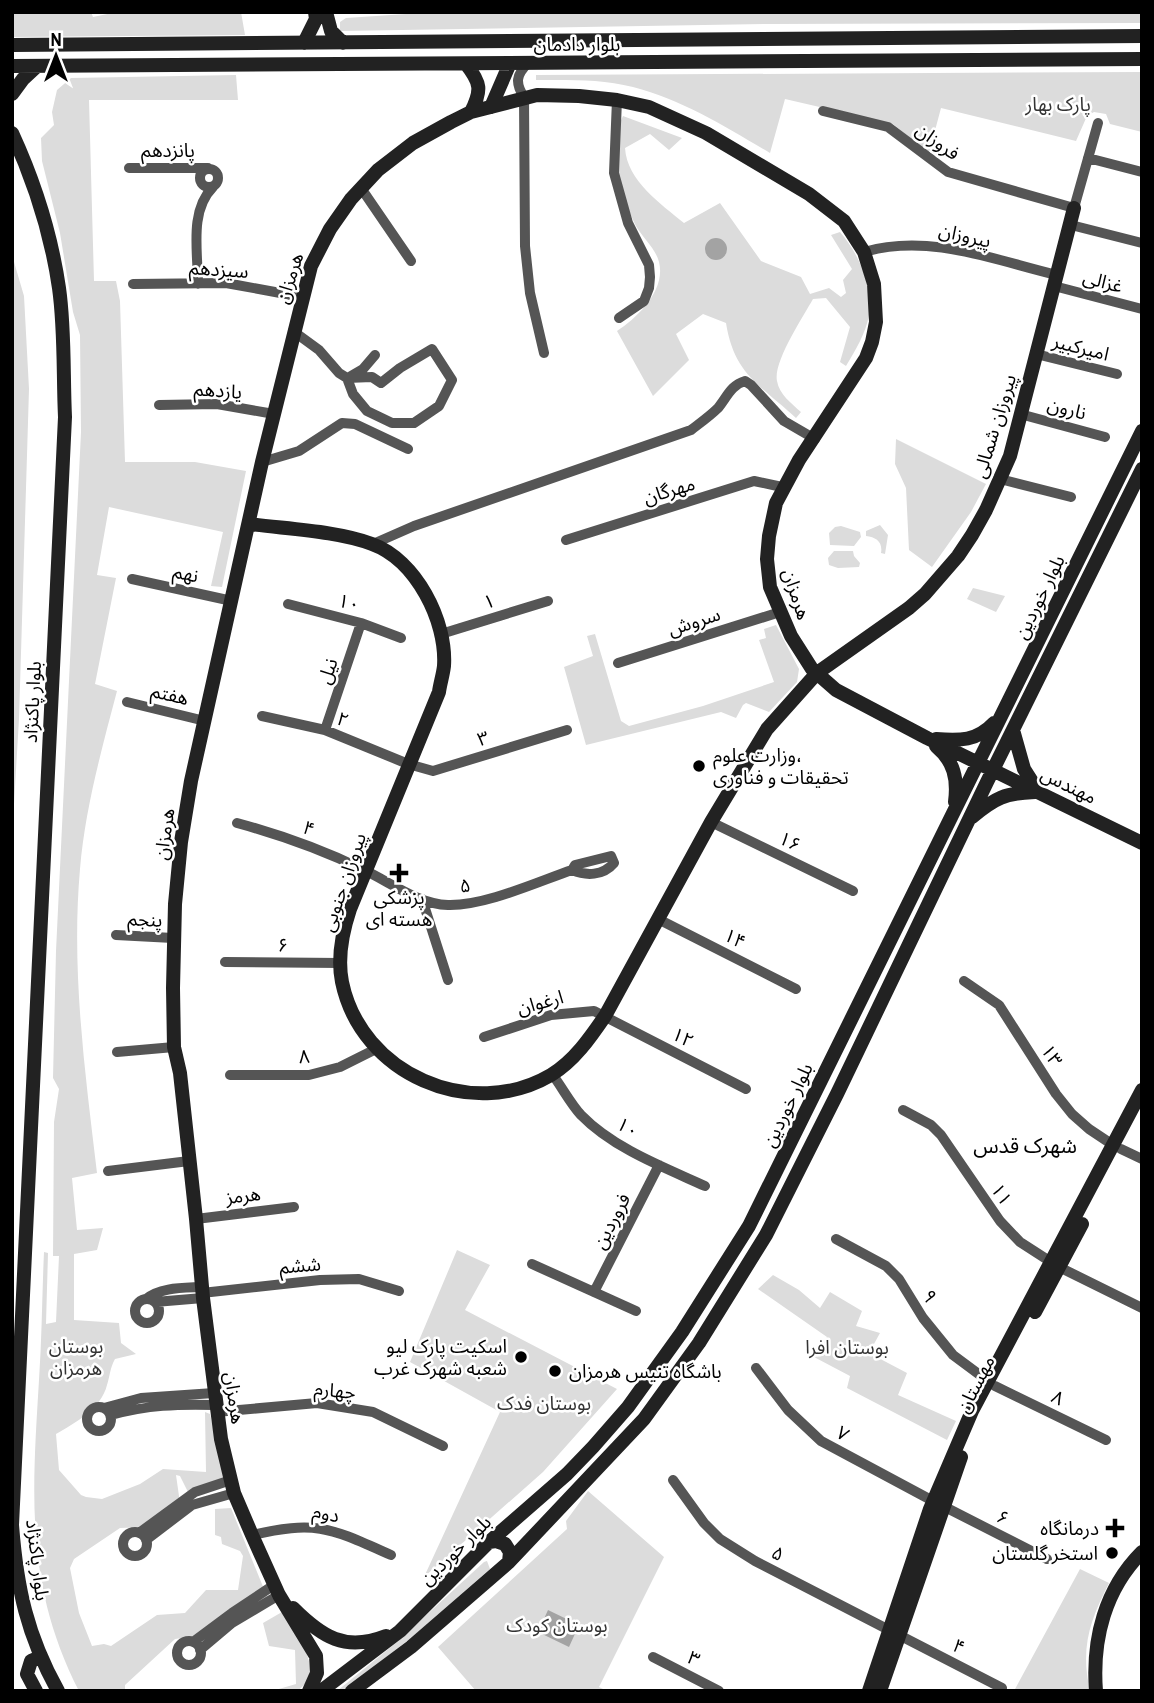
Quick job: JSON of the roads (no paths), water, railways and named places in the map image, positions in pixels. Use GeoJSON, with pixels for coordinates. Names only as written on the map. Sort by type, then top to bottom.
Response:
{"type":"FeatureCollection","features":[{"type":"Feature","properties":{"kind":"main road"},"geometry":{"type":"LineString","coordinates":[[304,43],[316,19],[315,12]]}},
{"type":"Feature","properties":{"kind":"main road"},"geometry":{"type":"LineString","coordinates":[[326,12],[331,31],[343,43]]}},
{"type":"Feature","properties":{"kind":"main road","name":"بلوار دادمان"},"geometry":{"type":"LineString","coordinates":[[12,43],[30,45],[1142,36]]}},
{"type":"Feature","properties":{"kind":"main road"},"geometry":{"type":"LineString","coordinates":[[958,61],[966,49],[961,38]]}},
{"type":"Feature","properties":{"kind":"main road"},"geometry":{"type":"LineString","coordinates":[[999,38],[986,49],[991,56],[1002,61]]}},
{"type":"Feature","properties":{"kind":"main road","name":"بلوار دادمان"},"geometry":{"type":"LineString","coordinates":[[12,66],[1142,59]]}},
{"type":"Feature","properties":{"kind":"main road"},"geometry":{"type":"LineString","coordinates":[[491,107],[510,63]]}},
{"type":"Feature","properties":{"kind":"main road"},"geometry":{"type":"LineString","coordinates":[[466,64],[479,83],[479,97],[471,112]]}},
{"type":"Feature","properties":{"kind":"main road"},"geometry":{"type":"LineString","coordinates":[[12,94],[37,66]]}},
{"type":"Feature","properties":{"kind":"main road","name":"هرمزان"},"geometry":{"type":"LineString","coordinates":[[309,1691],[317,1673],[316,1656],[277,1590],[232,1487],[215,1403],[180,1073],[174,1048],[173,938],[181,842],[192,778],[262,462],[302,297],[311,266],[330,229],[378,170],[413,144],[471,112],[524,97],[555,95],[617,100],[649,107],[686,123],[809,194],[844,221],[864,252],[875,294],[876,322],[872,342],[853,380],[782,487],[771,520],[767,559],[770,587],[800,652],[817,673],[836,690],[978,762]]}},
{"type":"Feature","properties":{"kind":"main road","name":"بلوار پاکنژاد"},"geometry":{"type":"LineString","coordinates":[[12,133],[40,202],[60,290],[65,417],[12,1525],[27,1625],[41,1660],[58,1691]]}},
{"type":"Feature","properties":{"kind":"main road","name":"پیروزان شمالی"},"geometry":{"type":"LineString","coordinates":[[817,673],[925,594],[972,536],[1010,456],[1074,208]]}},
{"type":"Feature","properties":{"kind":"main road","name":"بلوار خوردین"},"geometry":{"type":"LineString","coordinates":[[321,1691],[400,1631],[489,1542],[568,1474],[628,1407],[682,1332],[749,1226],[1142,431]]}},
{"type":"Feature","properties":{"kind":"main road","name":"بلوار خوردین"},"geometry":{"type":"LineString","coordinates":[[352,1691],[411,1647],[509,1562],[644,1419],[699,1343],[766,1235],[1142,469]]}},
{"type":"Feature","properties":{"kind":"main road","name":"پیروزان جنوبی"},"geometry":{"type":"LineString","coordinates":[[250,524],[373,544],[403,564],[421,586],[433,610],[441,634],[444,666],[439,692],[343,930],[342,982],[356,1019],[376,1049],[417,1079],[462,1093],[497,1093],[526,1086],[552,1074],[577,1054],[605,1016],[711,822],[767,729],[817,673]]}},
{"type":"Feature","properties":{"kind":"main road"},"geometry":{"type":"LineString","coordinates":[[927,738],[972,738],[989,729],[1003,714]]}},
{"type":"Feature","properties":{"kind":"main road"},"geometry":{"type":"LineString","coordinates":[[969,820],[1003,795],[1039,792],[1024,769],[1013,730]]}},
{"type":"Feature","properties":{"kind":"main road"},"geometry":{"type":"LineString","coordinates":[[927,738],[943,752],[955,774],[957,792],[954,813]]}},
{"type":"Feature","properties":{"kind":"main road","name":"مهندس"},"geometry":{"type":"LineString","coordinates":[[978,762],[1142,843]]}},
{"type":"Feature","properties":{"kind":"main road"},"geometry":{"type":"LineString","coordinates":[[1117,1147],[1142,1090]]}},
{"type":"Feature","properties":{"kind":"main road","name":"مهستان"},"geometry":{"type":"LineString","coordinates":[[880,1691],[894,1632],[938,1504],[991,1384],[1117,1147],[1142,1111]]}},
{"type":"Feature","properties":{"kind":"main road"},"geometry":{"type":"LineString","coordinates":[[489,1542],[501,1541],[505,1544],[510,1552],[509,1562]]}},
{"type":"Feature","properties":{"kind":"main road"},"geometry":{"type":"LineString","coordinates":[[1096,1691],[1096,1647],[1103,1615],[1124,1572],[1142,1552]]}},
{"type":"Feature","properties":{"kind":"main road","name":"هرمزان"},"geometry":{"type":"LineString","coordinates":[[277,1590],[311,1625],[335,1640],[367,1643],[400,1631]]}},
{"type":"Feature","properties":{"kind":"main road"},"geometry":{"type":"LineString","coordinates":[[869,1691],[894,1632]]}},
{"type":"Feature","properties":{"kind":"main road"},"geometry":{"type":"LineString","coordinates":[[370,1691],[411,1647]]}},
{"type":"Feature","properties":{"kind":"main road"},"geometry":{"type":"LineString","coordinates":[[36,1691],[27,1674],[31,1661],[38,1658],[41,1660]]}},
{"type":"Feature","properties":{"kind":"street"},"geometry":{"type":"LineString","coordinates":[[527,63],[518,73],[517,81],[524,97],[524,246],[530,293],[544,353]]}},
{"type":"Feature","properties":{"kind":"street"},"geometry":{"type":"LineString","coordinates":[[617,100],[614,173],[628,223],[649,265],[650,277],[644,301],[619,318]]}},
{"type":"Feature","properties":{"kind":"street","name":"فروزان"},"geometry":{"type":"LineString","coordinates":[[823,111],[888,127],[948,172],[1074,208]]}},
{"type":"Feature","properties":{"kind":"street","name":"پیروزان شمالی"},"geometry":{"type":"LineString","coordinates":[[1074,208],[1098,123]]}},
{"type":"Feature","properties":{"kind":"street"},"geometry":{"type":"LineString","coordinates":[[1088,158],[1142,172]]}},
{"type":"Feature","properties":{"kind":"street","name":"پانزدهم"},"geometry":{"type":"LineString","coordinates":[[129,168],[208,168],[219,175],[218,182],[203,198],[198,211],[198,284]]}},
{"type":"Feature","properties":{"kind":"street"},"geometry":{"type":"LineString","coordinates":[[361,188],[411,261]]}},
{"type":"Feature","properties":{"kind":"street"},"geometry":{"type":"LineString","coordinates":[[1071,225],[1142,243]]}},
{"type":"Feature","properties":{"kind":"street","name":"پیروزان"},"geometry":{"type":"LineString","coordinates":[[864,252],[897,244],[934,245],[1056,281]]}},
{"type":"Feature","properties":{"kind":"street","name":"غزالی"},"geometry":{"type":"LineString","coordinates":[[1056,281],[1142,309]]}},
{"type":"Feature","properties":{"kind":"street","name":"سیزدهم"},"geometry":{"type":"LineString","coordinates":[[133,284],[226,283],[302,297]]}},
{"type":"Feature","properties":{"kind":"street"},"geometry":{"type":"LineString","coordinates":[[293,331],[319,350],[347,378],[353,394],[367,411],[392,423],[414,423],[439,406],[452,380],[432,349],[381,383],[372,377],[347,378]]}},
{"type":"Feature","properties":{"kind":"street","name":"امیرکبیر"},"geometry":{"type":"LineString","coordinates":[[1036,354],[1117,374]]}},
{"type":"Feature","properties":{"kind":"street"},"geometry":{"type":"LineString","coordinates":[[347,378],[363,369],[375,355]]}},
{"type":"Feature","properties":{"kind":"street"},"geometry":{"type":"LineString","coordinates":[[373,544],[414,526],[691,430],[717,408],[734,386],[742,382],[751,384],[784,421],[815,439]]}},
{"type":"Feature","properties":{"kind":"street","name":"یازدهم"},"geometry":{"type":"LineString","coordinates":[[159,405],[216,404],[274,414]]}},
{"type":"Feature","properties":{"kind":"street","name":"نارون"},"geometry":{"type":"LineString","coordinates":[[1020,414],[1105,437]]}},
{"type":"Feature","properties":{"kind":"street"},"geometry":{"type":"LineString","coordinates":[[262,462],[299,451],[342,423],[355,424],[408,449]]}},
{"type":"Feature","properties":{"kind":"street"},"geometry":{"type":"LineString","coordinates":[[1000,480],[1071,498]]}},
{"type":"Feature","properties":{"kind":"street","name":"مهرگان"},"geometry":{"type":"LineString","coordinates":[[566,540],[754,481],[782,487]]}},
{"type":"Feature","properties":{"kind":"street","name":"نهم"},"geometry":{"type":"LineString","coordinates":[[132,579],[232,601]]}},
{"type":"Feature","properties":{"kind":"street","name":"۱"},"geometry":{"type":"LineString","coordinates":[[441,634],[548,601]]}},
{"type":"Feature","properties":{"kind":"street","name":"۱۰"},"geometry":{"type":"LineString","coordinates":[[288,604],[361,623],[401,638]]}},
{"type":"Feature","properties":{"kind":"street","name":"سروش"},"geometry":{"type":"LineString","coordinates":[[618,663],[780,612]]}},
{"type":"Feature","properties":{"kind":"street","name":"نیل"},"geometry":{"type":"LineString","coordinates":[[325,730],[361,623]]}},
{"type":"Feature","properties":{"kind":"street","name":"هفتم"},"geometry":{"type":"LineString","coordinates":[[127,702],[205,721]]}},
{"type":"Feature","properties":{"kind":"street","name":"۲"},"geometry":{"type":"LineString","coordinates":[[262,716],[325,730],[408,764]]}},
{"type":"Feature","properties":{"kind":"street","name":"۳"},"geometry":{"type":"LineString","coordinates":[[408,764],[426,770],[440,770],[568,730]]}},
{"type":"Feature","properties":{"kind":"street","name":"۱۶"},"geometry":{"type":"LineString","coordinates":[[711,822],[853,891]]}},
{"type":"Feature","properties":{"kind":"street","name":"۴"},"geometry":{"type":"LineString","coordinates":[[237,823],[282,835],[365,870]]}},
{"type":"Feature","properties":{"kind":"street","name":"۵"},"geometry":{"type":"LineString","coordinates":[[365,870],[422,899],[446,905],[474,903],[572,870]]}},
{"type":"Feature","properties":{"kind":"street"},"geometry":{"type":"LineString","coordinates":[[422,899],[448,980]]}},
{"type":"Feature","properties":{"kind":"street","name":"۱۴"},"geometry":{"type":"LineString","coordinates":[[658,919],[796,989]]}},
{"type":"Feature","properties":{"kind":"street","name":"پنجم"},"geometry":{"type":"LineString","coordinates":[[116,935],[173,938]]}},
{"type":"Feature","properties":{"kind":"street","name":"۶"},"geometry":{"type":"LineString","coordinates":[[225,962],[341,962]]}},
{"type":"Feature","properties":{"kind":"street","name":"۱۳"},"geometry":{"type":"LineString","coordinates":[[964,981],[999,1005],[1056,1094],[1072,1114],[1117,1147]]}},
{"type":"Feature","properties":{"kind":"street","name":"ارغوان"},"geometry":{"type":"LineString","coordinates":[[484,1037],[570,1011],[594,1011],[605,1016]]}},
{"type":"Feature","properties":{"kind":"street","name":"۱۲"},"geometry":{"type":"LineString","coordinates":[[605,1016],[746,1089]]}},
{"type":"Feature","properties":{"kind":"street"},"geometry":{"type":"LineString","coordinates":[[117,1052],[174,1048]]}},
{"type":"Feature","properties":{"kind":"street","name":"۸"},"geometry":{"type":"LineString","coordinates":[[230,1075],[309,1075],[340,1067],[376,1049]]}},
{"type":"Feature","properties":{"kind":"street","name":"۱۰"},"geometry":{"type":"LineString","coordinates":[[552,1074],[580,1114],[609,1137],[659,1165],[705,1186]]}},
{"type":"Feature","properties":{"kind":"street","name":"۱۱"},"geometry":{"type":"LineString","coordinates":[[903,1110],[931,1125],[941,1135],[1000,1221],[1020,1242],[1055,1264]]}},
{"type":"Feature","properties":{"kind":"street"},"geometry":{"type":"LineString","coordinates":[[1117,1147],[1142,1159]]}},
{"type":"Feature","properties":{"kind":"street"},"geometry":{"type":"LineString","coordinates":[[108,1171],[189,1161]]}},
{"type":"Feature","properties":{"kind":"street","name":"فروردین"},"geometry":{"type":"LineString","coordinates":[[594,1292],[659,1165]]}},
{"type":"Feature","properties":{"kind":"street","name":"هرمز"},"geometry":{"type":"LineString","coordinates":[[196,1219],[294,1207]]}},
{"type":"Feature","properties":{"kind":"street","name":"۹"},"geometry":{"type":"LineString","coordinates":[[836,1239],[886,1266],[899,1279],[923,1318],[953,1355],[991,1384]]}},
{"type":"Feature","properties":{"kind":"street"},"geometry":{"type":"LineString","coordinates":[[532,1264],[636,1311]]}},
{"type":"Feature","properties":{"kind":"street"},"geometry":{"type":"LineString","coordinates":[[1055,1264],[1142,1308]]}},
{"type":"Feature","properties":{"kind":"street","name":"ششم"},"geometry":{"type":"LineString","coordinates":[[150,1300],[152,1294],[162,1290],[202,1292],[320,1280],[359,1279],[399,1291]]}},
{"type":"Feature","properties":{"kind":"street","name":"۷"},"geometry":{"type":"LineString","coordinates":[[756,1368],[788,1410],[821,1441],[938,1504]]}},
{"type":"Feature","properties":{"kind":"street","name":"۸"},"geometry":{"type":"LineString","coordinates":[[991,1384],[1106,1440]]}},
{"type":"Feature","properties":{"kind":"street","name":"چهارم"},"geometry":{"type":"LineString","coordinates":[[107,1411],[124,1401],[317,1403],[373,1412],[443,1446]]}},
{"type":"Feature","properties":{"kind":"street","name":"۵"},"geometry":{"type":"LineString","coordinates":[[673,1480],[704,1524],[720,1539],[755,1561],[894,1632]]}},
{"type":"Feature","properties":{"kind":"street"},"geometry":{"type":"LineString","coordinates":[[143,1537],[189,1501],[195,1492],[232,1487]]}},
{"type":"Feature","properties":{"kind":"street","name":"۶"},"geometry":{"type":"LineString","coordinates":[[938,1504],[1047,1559]]}},
{"type":"Feature","properties":{"kind":"street","name":"دوم"},"geometry":{"type":"LineString","coordinates":[[252,1535],[281,1528],[313,1526],[342,1533],[391,1555]]}},
{"type":"Feature","properties":{"kind":"street"},"geometry":{"type":"LineString","coordinates":[[197,1646],[243,1611],[277,1590]]}},
{"type":"Feature","properties":{"kind":"street","name":"۴"},"geometry":{"type":"LineString","coordinates":[[894,1632],[1002,1688]]}},
{"type":"Feature","properties":{"kind":"street","name":"۳"},"geometry":{"type":"LineString","coordinates":[[653,1657],[719,1691]]}},
{"type":"Feature","properties":{"kind":"place","name":"وزارت علوم، تحقیقات و فناوری"},"geometry":{"type":"Point","coordinates":[699,766]}},
{"type":"Feature","properties":{"kind":"place","name":"پزشکی هسته ای"},"geometry":{"type":"Point","coordinates":[399,873]}},
{"type":"Feature","properties":{"kind":"place","name":"اسکیت پارک لیو شعبه شهرک غرب"},"geometry":{"type":"Point","coordinates":[521,1357]}},
{"type":"Feature","properties":{"kind":"place","name":"باشگاه تنیس هرمزان"},"geometry":{"type":"Point","coordinates":[555,1371]}},
{"type":"Feature","properties":{"kind":"place","name":"درمانگاه"},"geometry":{"type":"Point","coordinates":[1115,1528]}},
{"type":"Feature","properties":{"kind":"place","name":"استخر گلستان"},"geometry":{"type":"Point","coordinates":[1112,1553]}},
{"type":"Feature","properties":{"kind":"district","name":"شهرک قدس"},"geometry":{"type":"Point","coordinates":[1025,1146]}},
{"type":"Feature","properties":{"kind":"park label","name":"پارک بهار"},"geometry":{"type":"Point","coordinates":[1058,104]}},
{"type":"Feature","properties":{"kind":"park label","name":"بوستان افرا"},"geometry":{"type":"Point","coordinates":[847,1347]}},
{"type":"Feature","properties":{"kind":"park label","name":"بوستان هرمزان"},"geometry":{"type":"Point","coordinates":[76,1357]}},
{"type":"Feature","properties":{"kind":"park label","name":"بوستان فدک"},"geometry":{"type":"Point","coordinates":[544,1403]}},
{"type":"Feature","properties":{"kind":"park label","name":"بوستان کودک"},"geometry":{"type":"Point","coordinates":[557,1625]}}]}
